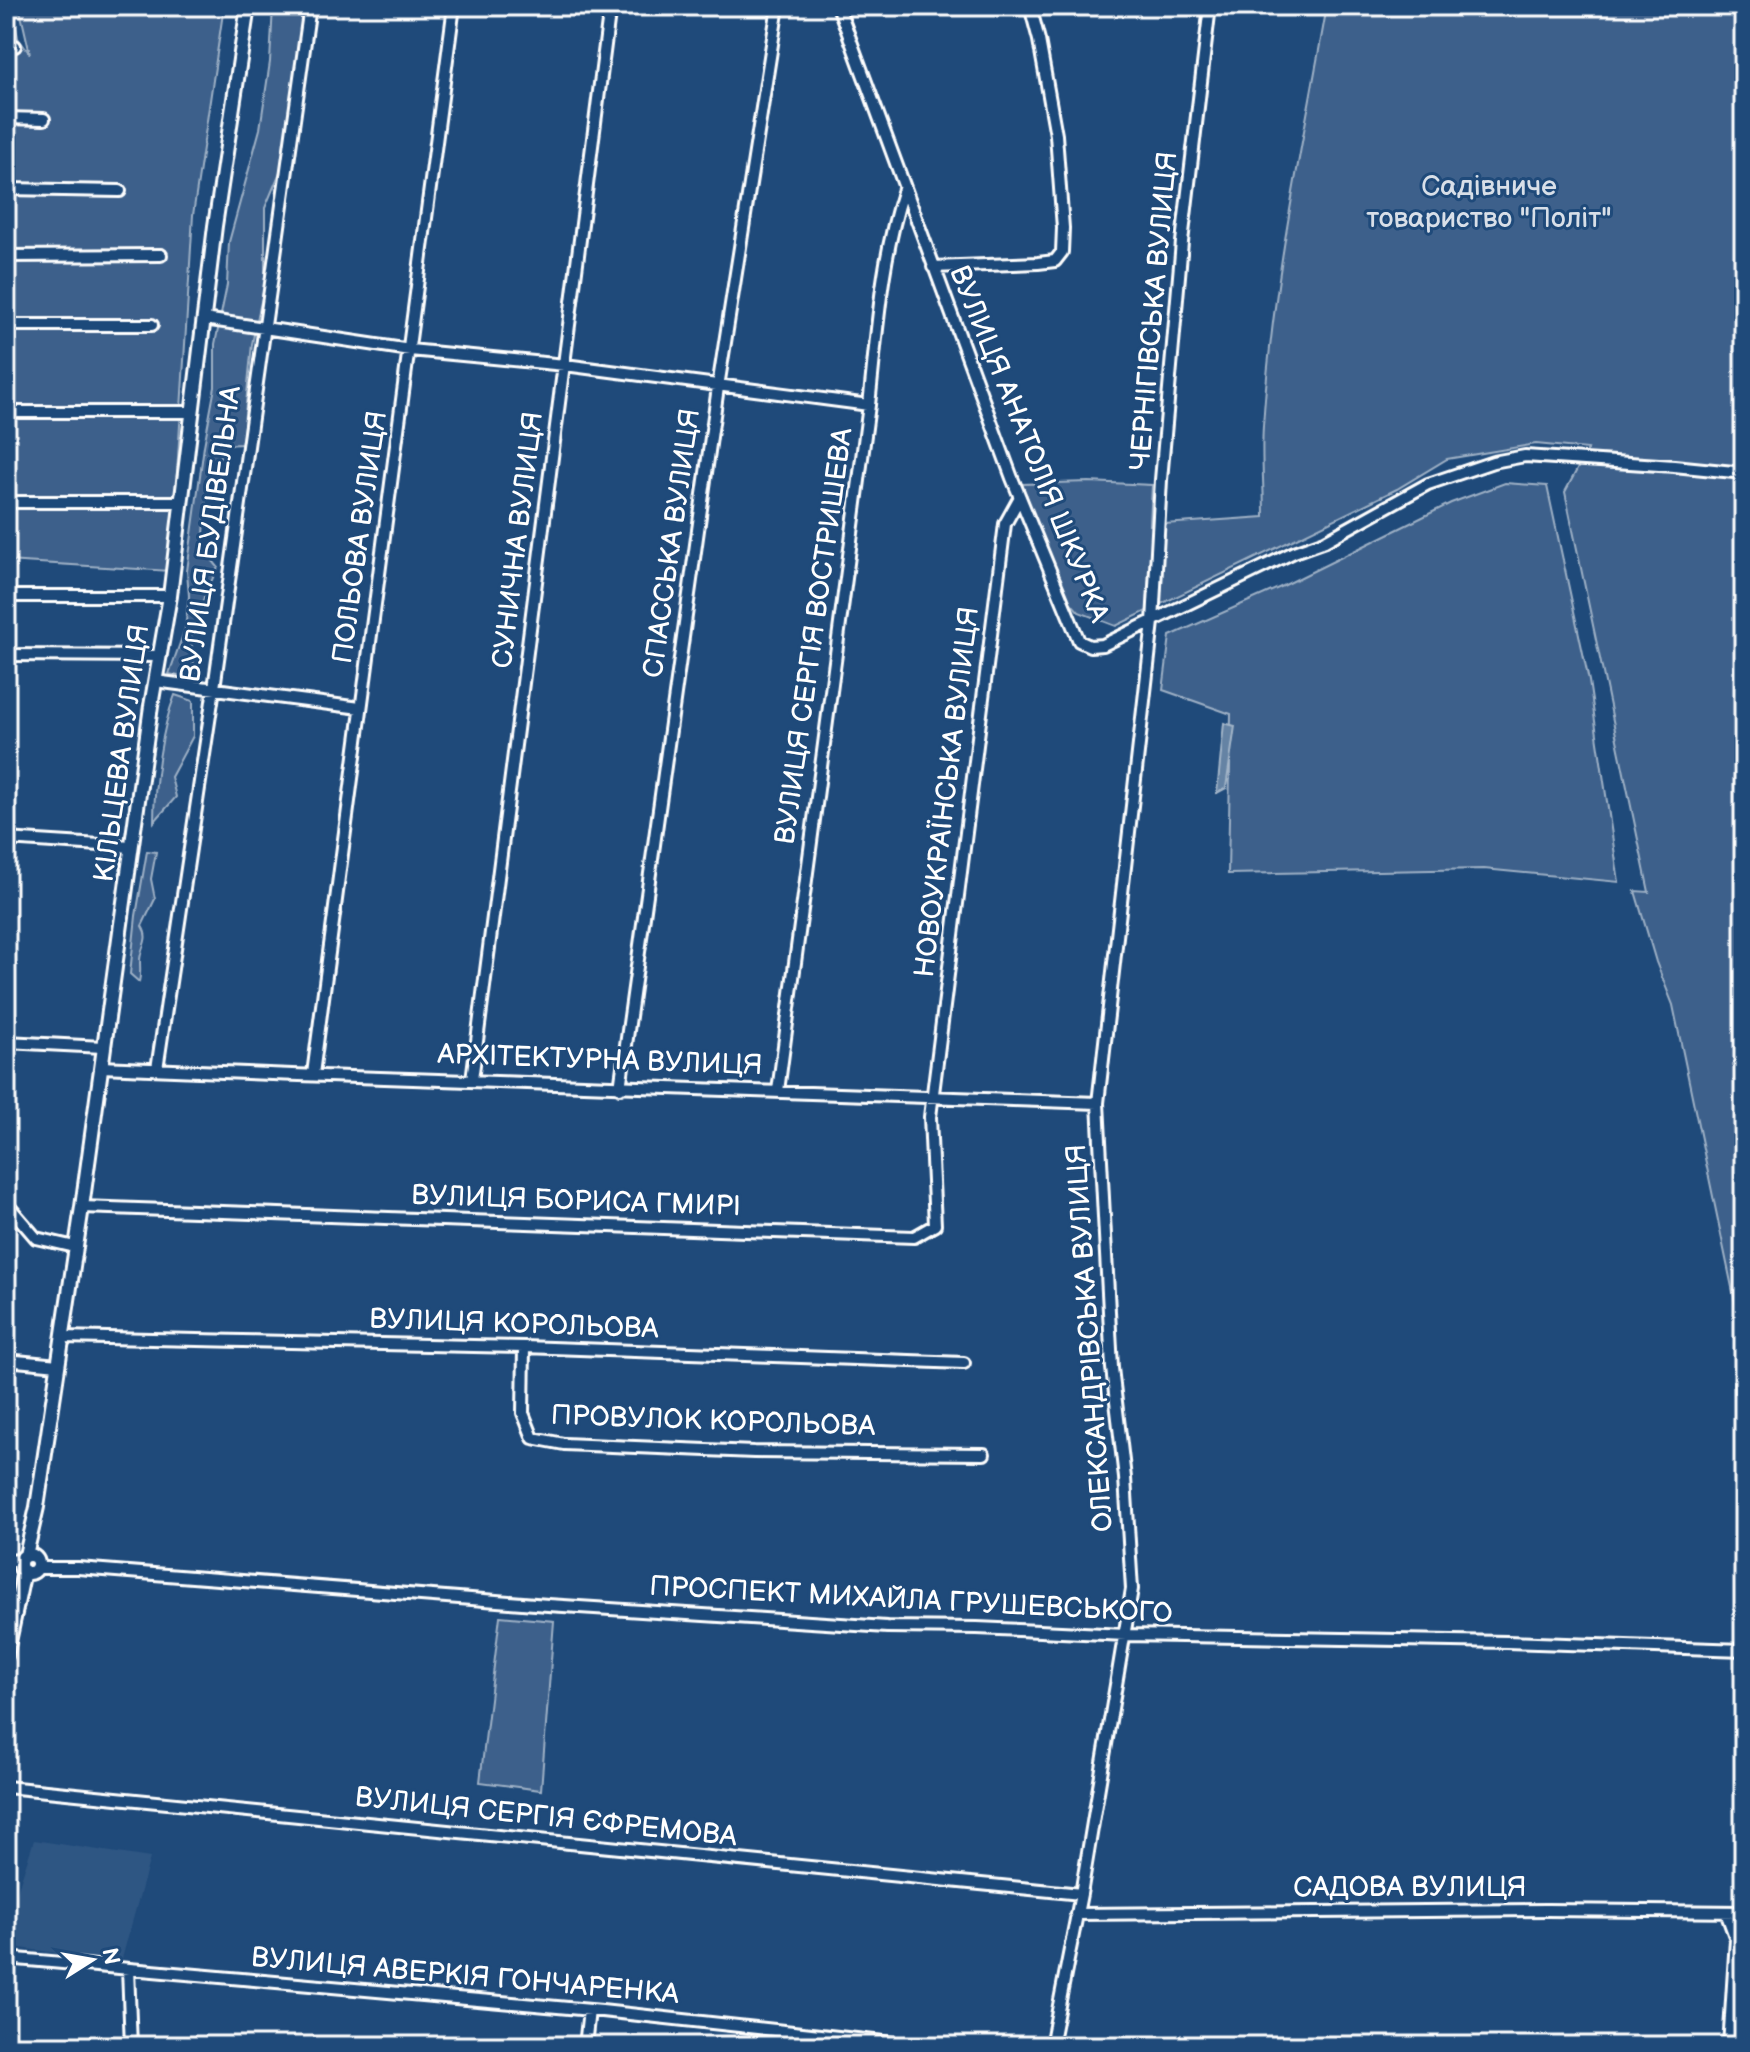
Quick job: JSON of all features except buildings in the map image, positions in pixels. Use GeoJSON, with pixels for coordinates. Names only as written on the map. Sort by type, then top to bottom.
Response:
{"type":"FeatureCollection","features":[{"type":"Feature","properties":{"kind":"main road","name":"КІЛЬЦЕВА ВУЛИЦЯ"},"geometry":{"type":"LineString","coordinates":[[6,1656],[28,1564],[82,1207],[155,681],[170,596],[215,226],[248,6]]}},
{"type":"Feature","properties":{"kind":"street","name":"ВУЛИЦЯ БУДІВЕЛЬНА"},"geometry":{"type":"LineString","coordinates":[[157,1069],[310,6]]}},
{"type":"Feature","properties":{"kind":"street","name":"ПОЛЬОВА ВУЛИЦЯ"},"geometry":{"type":"LineString","coordinates":[[313,1074],[454,6]]}},
{"type":"Feature","properties":{"kind":"street","name":"СУНИЧНА ВУЛИЦЯ"},"geometry":{"type":"LineString","coordinates":[[472,1080],[610,6]]}},
{"type":"Feature","properties":{"kind":"street","name":"СПАССЬКА ВУЛИЦЯ"},"geometry":{"type":"LineString","coordinates":[[620,1088],[718,387],[778,6]]}},
{"type":"Feature","properties":{"kind":"street","name":"ВУЛИЦЯ АНАТОЛІЯ ШКУРКА"},"geometry":{"type":"LineString","coordinates":[[838,6],[1020,497],[1079,641],[1090,646],[1103,645],[1294,552],[1325,541],[1428,484],[1493,462],[1525,456],[1564,457],[1744,473]]}},
{"type":"Feature","properties":{"kind":"street"},"geometry":{"type":"LineString","coordinates":[[933,267],[1047,262],[1055,261],[1062,252],[1056,135],[1030,6]]}},
{"type":"Feature","properties":{"kind":"street","name":"ЧЕРНІГІВСЬКА ВУЛИЦЯ"},"geometry":{"type":"LineString","coordinates":[[1153,622],[1161,480],[1182,242],[1210,6]]}},
{"type":"Feature","properties":{"kind":"street"},"geometry":{"type":"LineString","coordinates":[[6,118],[44,119]]}},
{"type":"Feature","properties":{"kind":"street"},"geometry":{"type":"LineString","coordinates":[[6,189],[120,191]]}},
{"type":"Feature","properties":{"kind":"street","name":"ВУЛИЦЯ СЕРГІЯ ВОСТРИШЕВА"},"geometry":{"type":"LineString","coordinates":[[778,1091],[891,229],[904,189]]}},
{"type":"Feature","properties":{"kind":"street"},"geometry":{"type":"LineString","coordinates":[[6,256],[161,255]]}},
{"type":"Feature","properties":{"kind":"street"},"geometry":{"type":"LineString","coordinates":[[204,319],[410,350],[565,365],[869,405]]}},
{"type":"Feature","properties":{"kind":"street"},"geometry":{"type":"LineString","coordinates":[[6,325],[152,325]]}},
{"type":"Feature","properties":{"kind":"street"},"geometry":{"type":"LineString","coordinates":[[6,412],[193,412]]}},
{"type":"Feature","properties":{"kind":"street","name":"НОВОУКРАЇНСЬКА ВУЛИЦЯ"},"geometry":{"type":"LineString","coordinates":[[933,1096],[1005,524],[1020,497]]}},
{"type":"Feature","properties":{"kind":"street"},"geometry":{"type":"LineString","coordinates":[[6,502],[181,502]]}},
{"type":"Feature","properties":{"kind":"street"},"geometry":{"type":"LineString","coordinates":[[6,596],[170,596]]}},
{"type":"Feature","properties":{"kind":"street","name":"ОЛЕКСАНДРІВСЬКА ВУЛИЦЯ"},"geometry":{"type":"LineString","coordinates":[[1051,2046],[1081,1894],[1132,1589],[1125,1478],[1112,1368],[1098,1103],[1153,622]]}},
{"type":"Feature","properties":{"kind":"street"},"geometry":{"type":"LineString","coordinates":[[6,655],[160,656]]}},
{"type":"Feature","properties":{"kind":"street"},"geometry":{"type":"LineString","coordinates":[[155,681],[360,708]]}},
{"type":"Feature","properties":{"kind":"street"},"geometry":{"type":"LineString","coordinates":[[6,839],[132,847]]}},
{"type":"Feature","properties":{"kind":"street"},"geometry":{"type":"LineString","coordinates":[[6,1042],[103,1047]]}},
{"type":"Feature","properties":{"kind":"street","name":"АРХІТЕКТУРНА ВУЛИЦЯ"},"geometry":{"type":"LineString","coordinates":[[101,1067],[1098,1103]]}},
{"type":"Feature","properties":{"kind":"street","name":"ВУЛИЦЯ БОРИСА ГМИРІ"},"geometry":{"type":"LineString","coordinates":[[82,1207],[914,1237],[935,1225],[930,1117],[933,1096]]}},
{"type":"Feature","properties":{"kind":"street"},"geometry":{"type":"LineString","coordinates":[[6,1203],[36,1238],[75,1247]]}},
{"type":"Feature","properties":{"kind":"street","name":"ВУЛИЦЯ КОРОЛЬОВА"},"geometry":{"type":"LineString","coordinates":[[62,1337],[524,1347],[964,1363]]}},
{"type":"Feature","properties":{"kind":"street","name":"ПРОВУЛОК КОРОЛЬОВА"},"geometry":{"type":"LineString","coordinates":[[524,1347],[523,1413],[533,1438],[564,1444],[754,1452],[984,1454]]}},
{"type":"Feature","properties":{"kind":"street"},"geometry":{"type":"LineString","coordinates":[[6,1360],[58,1365]]}},
{"type":"Feature","properties":{"kind":"street","name":"ПРОСПЕКТ МИХАЙЛА ГРУШЕВСЬКОГО"},"geometry":{"type":"LineString","coordinates":[[6,1563],[548,1605],[887,1627],[1744,1650]]}},
{"type":"Feature","properties":{"kind":"street","name":"ВУЛИЦЯ СЕРГІЯ ЄФРЕМОВА"},"geometry":{"type":"LineString","coordinates":[[6,1787],[1081,1894]]}},
{"type":"Feature","properties":{"kind":"street","name":"САДОВА ВУЛИЦЯ"},"geometry":{"type":"LineString","coordinates":[[1076,1914],[1547,1910],[1744,1912]]}},
{"type":"Feature","properties":{"kind":"street"},"geometry":{"type":"LineString","coordinates":[[1726,1912],[1736,1939],[1729,2046]]}},
{"type":"Feature","properties":{"kind":"street","name":"ВУЛИЦЯ АВЕРКІЯ ГОНЧАРЕНКА"},"geometry":{"type":"LineString","coordinates":[[6,1958],[589,2010],[920,2046]]}},
{"type":"Feature","properties":{"kind":"street"},"geometry":{"type":"LineString","coordinates":[[128,1969],[131,2046]]}},
{"type":"Feature","properties":{"kind":"street"},"geometry":{"type":"LineString","coordinates":[[585,2046],[589,2010]]}},
{"type":"Feature","properties":{"kind":"shaded area"},"geometry":{"type":"Polygon","coordinates":[[[1224,723],[1235,726],[1226,788],[1217,793],[1224,723]]]}},
{"type":"Feature","properties":{"kind":"shaded area"},"geometry":{"type":"Polygon","coordinates":[[[34,1840],[150,1858],[121,1962],[6,1946],[6,1925],[34,1840]]]}},
{"type":"Feature","properties":{"kind":"green space"},"geometry":{"type":"Polygon","coordinates":[[[6,6],[12,6],[18,38],[30,54],[19,6],[224,6],[193,215],[171,571],[6,561],[6,6]]]}},
{"type":"Feature","properties":{"kind":"green space"},"geometry":{"type":"Polygon","coordinates":[[[273,6],[305,6],[283,165],[265,208],[265,283],[252,344],[242,444],[223,445],[206,506],[203,549],[218,567],[204,597],[191,640],[196,680],[169,674],[185,629],[189,596],[187,571],[215,387],[215,344],[227,285],[229,242],[260,129],[270,62],[273,6]]]}},
{"type":"Feature","properties":{"kind":"green space","name":"Садівниче товариство \"Політ\""},"geometry":{"type":"Polygon","coordinates":[[[1327,6],[1744,6],[1744,1345],[1673,1005],[1656,962],[1635,891],[1649,892],[1565,492],[1588,449],[1536,444],[1447,459],[1397,489],[1116,626],[1079,612],[1065,596],[1022,484],[1089,482],[1152,485],[1150,525],[1264,517],[1263,426],[1273,320],[1327,6]]]}},
{"type":"Feature","properties":{"kind":"green space"},"geometry":{"type":"Polygon","coordinates":[[[1505,483],[1547,486],[1589,681],[1619,882],[1484,869],[1228,874],[1231,714],[1163,690],[1170,636],[1283,586],[1451,503],[1505,483]]]}},
{"type":"Feature","properties":{"kind":"green space"},"geometry":{"type":"Polygon","coordinates":[[[175,695],[193,701],[193,736],[171,777],[176,797],[154,822],[159,757],[175,695]]]}},
{"type":"Feature","properties":{"kind":"green space"},"geometry":{"type":"Polygon","coordinates":[[[147,851],[156,852],[151,879],[155,899],[142,926],[145,940],[140,956],[139,982],[130,974],[147,851]]]}},
{"type":"Feature","properties":{"kind":"green space"},"geometry":{"type":"Polygon","coordinates":[[[500,1616],[554,1621],[541,1790],[480,1782],[500,1616]]]}}]}
